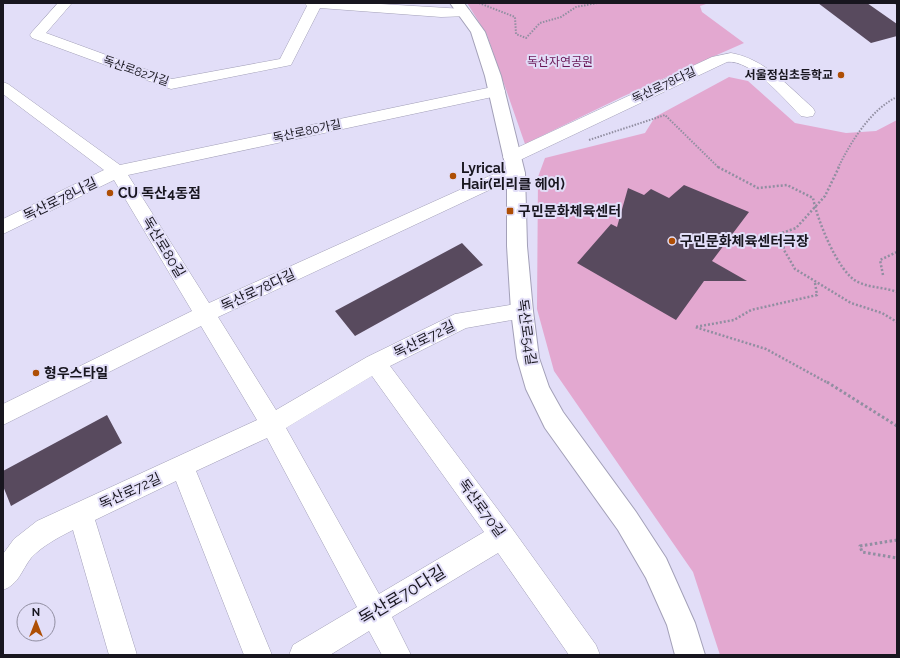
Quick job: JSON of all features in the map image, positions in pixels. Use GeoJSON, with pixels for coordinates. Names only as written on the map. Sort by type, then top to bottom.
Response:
{"type":"FeatureCollection","features":[{"type":"Feature","properties":{"kind":"street","name":"독산로82가길"},"geometry":{"type":"LineString","coordinates":[[65,3],[37,35],[171,84],[286,62],[315,3]]}},
{"type":"Feature","properties":{"kind":"street"},"geometry":{"type":"LineString","coordinates":[[312,3],[440,13],[467,6]]}},
{"type":"Feature","properties":{"kind":"street","name":"독산로54길"},"geometry":{"type":"LineString","coordinates":[[467,6],[478,32],[497,91],[514,165],[517,246],[522,311],[528,358],[538,389],[554,420],[627,521],[656,568],[681,623],[690,655]]}},
{"type":"Feature","properties":{"kind":"street","name":"독산로78다길"},"geometry":{"type":"LineString","coordinates":[[3,415],[205,314],[474,190],[553,138],[716,61],[731,57],[743,60],[757,68],[807,112]]}},
{"type":"Feature","properties":{"kind":"street","name":"독산로80가길"},"geometry":{"type":"LineString","coordinates":[[117,171],[497,91]]}},
{"type":"Feature","properties":{"kind":"street","name":"독산로80길"},"geometry":{"type":"LineString","coordinates":[[7,95],[117,171],[272,424]]}},
{"type":"Feature","properties":{"kind":"street","name":"독산로78나길"},"geometry":{"type":"LineString","coordinates":[[3,227],[117,171]]}},
{"type":"Feature","properties":{"kind":"street","name":"독산로72길"},"geometry":{"type":"LineString","coordinates":[[3,577],[23,548],[46,530],[272,424],[375,363],[462,320],[522,311]]}},
{"type":"Feature","properties":{"kind":"street","name":"독산로70길"},"geometry":{"type":"LineString","coordinates":[[375,363],[502,536],[586,655]]}},
{"type":"Feature","properties":{"kind":"street"},"geometry":{"type":"LineString","coordinates":[[272,424],[397,655]]}},
{"type":"Feature","properties":{"kind":"street"},"geometry":{"type":"LineString","coordinates":[[182,466],[258,655]]}},
{"type":"Feature","properties":{"kind":"street"},"geometry":{"type":"LineString","coordinates":[[81,514],[124,655]]}},
{"type":"Feature","properties":{"kind":"street","name":"독산로70다길"},"geometry":{"type":"LineString","coordinates":[[303,655],[502,536]]}},
{"type":"Feature","properties":{"kind":"path"},"geometry":{"type":"LineString","coordinates":[[467,6],[516,17],[516,34],[526,38],[540,23],[562,17],[576,7],[597,3]]}},
{"type":"Feature","properties":{"kind":"path"},"geometry":{"type":"LineString","coordinates":[[897,97],[886,102],[851,142],[825,196],[796,228],[782,233],[784,250],[794,270],[851,303],[882,313],[897,322]]}},
{"type":"Feature","properties":{"kind":"path"},"geometry":{"type":"LineString","coordinates":[[553,138],[583,142],[665,115],[721,170],[758,188],[787,185],[812,198],[814,208],[843,269],[856,282],[897,292]]}},
{"type":"Feature","properties":{"kind":"path"},"geometry":{"type":"LineString","coordinates":[[883,275],[880,260],[897,252]]}},
{"type":"Feature","properties":{"kind":"path"},"geometry":{"type":"LineString","coordinates":[[815,283],[817,295],[751,310],[734,320],[695,327],[750,343],[776,354],[836,388],[897,426]]}},
{"type":"Feature","properties":{"kind":"path"},"geometry":{"type":"LineString","coordinates":[[897,540],[860,546],[862,552],[897,558]]}},
{"type":"Feature","properties":{"kind":"green space","name":"독산자연공원"},"geometry":{"type":"Polygon","coordinates":[[[467,3],[709,3],[700,6],[702,12],[744,43],[624,96],[525,144],[487,35],[467,3]]]}},
{"type":"Feature","properties":{"kind":"green space"},"geometry":{"type":"Polygon","coordinates":[[[729,77],[748,81],[795,123],[846,133],[876,131],[897,120],[897,655],[720,655],[693,572],[554,371],[537,309],[538,177],[545,158],[645,133],[655,117],[729,77]]]}},
{"type":"Feature","properties":{"kind":"building"},"geometry":{"type":"Polygon","coordinates":[[[818,3],[867,3],[897,24],[897,36],[871,43],[818,3]]]}},
{"type":"Feature","properties":{"kind":"building"},"geometry":{"type":"Polygon","coordinates":[[[684,185],[749,212],[712,261],[747,281],[704,281],[676,320],[577,263],[611,224],[617,227],[628,188],[644,195],[651,189],[669,198],[684,185]]]}},
{"type":"Feature","properties":{"kind":"building"},"geometry":{"type":"Polygon","coordinates":[[[462,243],[483,265],[355,336],[335,311],[462,243]]]}},
{"type":"Feature","properties":{"kind":"building"},"geometry":{"type":"Polygon","coordinates":[[[107,415],[122,443],[11,506],[3,486],[3,471],[107,415]]]}},
{"type":"Feature","properties":{"kind":"place","name":"서울정심초등학교"},"geometry":{"type":"Point","coordinates":[841,75]}},
{"type":"Feature","properties":{"kind":"place","name":"Lyrical Hair(리리클 헤어)"},"geometry":{"type":"Point","coordinates":[453,176]}},
{"type":"Feature","properties":{"kind":"place","name":"CU 독산4동점"},"geometry":{"type":"Point","coordinates":[110,193]}},
{"type":"Feature","properties":{"kind":"place","name":"구민문화체육센터"},"geometry":{"type":"Point","coordinates":[510,211]}},
{"type":"Feature","properties":{"kind":"place","name":"구민문화체육센터극장"},"geometry":{"type":"Point","coordinates":[672,241]}},
{"type":"Feature","properties":{"kind":"place","name":"형우스타일"},"geometry":{"type":"Point","coordinates":[36,373]}}]}
